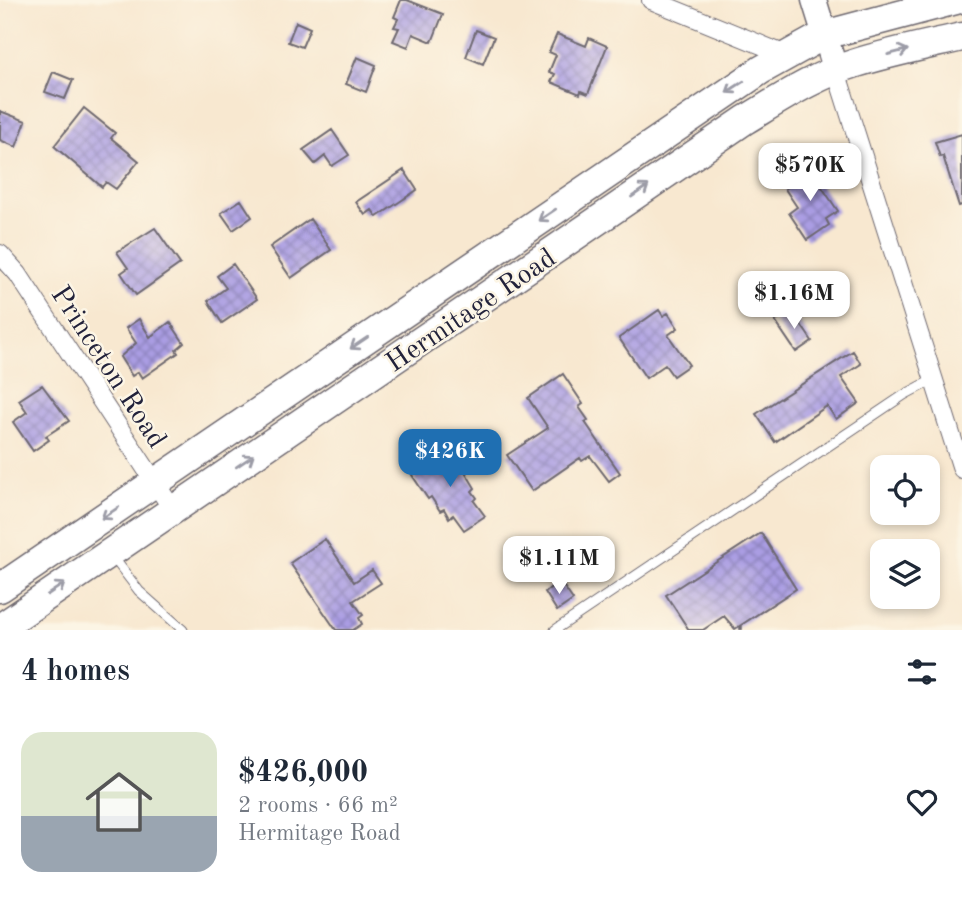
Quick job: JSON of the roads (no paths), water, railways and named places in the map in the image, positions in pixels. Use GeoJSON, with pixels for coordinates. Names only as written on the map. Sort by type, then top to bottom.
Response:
{"type":"FeatureCollection","features":[{"type":"Feature","properties":{"kind":"main road","name":"Hermitage Road"},"geometry":{"type":"LineString","coordinates":[[0,588],[707,106],[786,55],[824,35],[956,0]]}},
{"type":"Feature","properties":{"kind":"main road","name":"Hermitage Road"},"geometry":{"type":"LineString","coordinates":[[0,628],[745,120],[835,71],[856,63],[962,37]]}},
{"type":"Feature","properties":{"kind":"street"},"geometry":{"type":"LineString","coordinates":[[651,0],[786,55]]}},
{"type":"Feature","properties":{"kind":"street"},"geometry":{"type":"LineString","coordinates":[[814,0],[962,469]]}},
{"type":"Feature","properties":{"kind":"street","name":"Princeton Road"},"geometry":{"type":"LineString","coordinates":[[0,254],[18,274],[173,510]]}},
{"type":"Feature","properties":{"kind":"lane"},"geometry":{"type":"LineString","coordinates":[[555,630],[904,395],[934,379]]}},
{"type":"Feature","properties":{"kind":"lane"},"geometry":{"type":"LineString","coordinates":[[110,552],[139,591],[182,630]]}}]}
